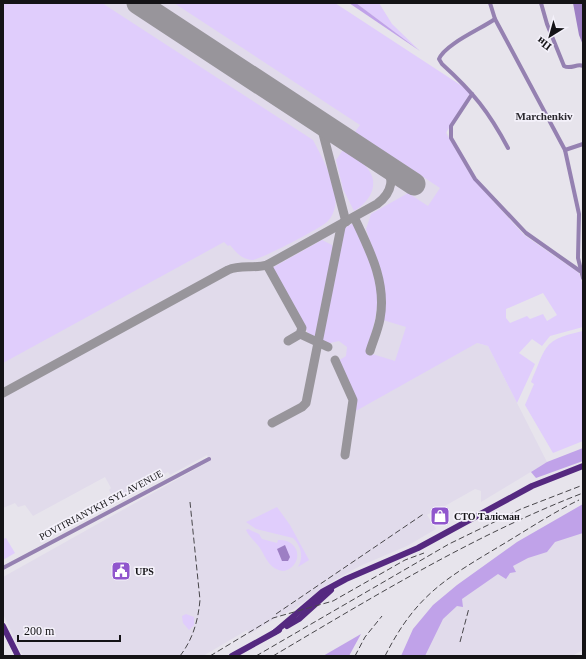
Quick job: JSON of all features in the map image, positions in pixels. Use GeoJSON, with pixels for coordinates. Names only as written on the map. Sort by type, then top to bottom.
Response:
{"type":"FeatureCollection","features":[{"type":"Feature","properties":{"kind":"main road"},"geometry":{"type":"LineString","coordinates":[[232,656],[299,619],[336,585],[360,572],[418,548],[532,486],[583,466]]}},
{"type":"Feature","properties":{"kind":"main road"},"geometry":{"type":"LineString","coordinates":[[3,626],[18,656]]}},
{"type":"Feature","properties":{"kind":"street"},"geometry":{"type":"LineString","coordinates":[[490,3],[495,19],[565,150],[579,214],[578,258],[580,271],[583,278]]}},
{"type":"Feature","properties":{"kind":"street"},"geometry":{"type":"LineString","coordinates":[[542,3],[547,24],[564,66],[570,68],[579,65],[583,66]]}},
{"type":"Feature","properties":{"kind":"street"},"geometry":{"type":"LineString","coordinates":[[495,19],[443,53],[439,60],[471,90],[472,94],[488,112],[508,148]]}},
{"type":"Feature","properties":{"kind":"street"},"geometry":{"type":"LineString","coordinates":[[472,94],[451,126],[450,132],[451,138],[476,179],[526,233],[580,271]]}},
{"type":"Feature","properties":{"kind":"street"},"geometry":{"type":"LineString","coordinates":[[565,150],[583,144]]}},
{"type":"Feature","properties":{"kind":"street","name":"POVITRIANYKH SYL AVENUE"},"geometry":{"type":"LineString","coordinates":[[3,568],[209,459]]}},
{"type":"Feature","properties":{"kind":"shaded area"},"geometry":{"type":"Polygon","coordinates":[[[3,3],[335,3],[446,131],[476,183],[524,235],[579,273],[583,286],[547,291],[506,308],[477,343],[488,346],[547,462],[481,502],[481,491],[475,489],[443,507],[442,506],[427,515],[436,529],[407,546],[360,566],[333,581],[294,609],[279,616],[250,634],[247,630],[203,656],[23,656],[3,614],[3,577],[210,461],[207,455],[170,475],[168,472],[115,501],[109,490],[111,488],[105,477],[33,516],[25,505],[18,507],[15,503],[3,508],[3,3]]]}},
{"type":"Feature","properties":{"kind":"shaded area"},"geometry":{"type":"Polygon","coordinates":[[[3,3],[102,3],[313,140],[329,173],[335,191],[335,207],[331,218],[304,236],[257,259],[252,260],[242,257],[230,245],[228,246],[224,242],[3,363],[3,3]]]}},
{"type":"Feature","properties":{"kind":"shaded area"},"geometry":{"type":"Polygon","coordinates":[[[174,3],[335,3],[468,90],[470,93],[446,133],[472,178],[524,235],[579,273],[583,286],[583,327],[550,336],[542,346],[532,339],[519,353],[535,364],[517,403],[488,346],[477,343],[354,412],[355,400],[338,361],[346,356],[347,347],[339,341],[330,343],[322,341],[345,228],[353,223],[369,258],[377,286],[376,315],[366,352],[395,361],[406,327],[383,320],[385,303],[382,278],[366,229],[371,214],[408,193],[428,206],[440,188],[355,132],[360,125],[174,3]],[[543,293],[506,309],[506,318],[510,323],[527,316],[530,319],[543,314],[547,321],[557,315],[543,293]]]}},
{"type":"Feature","properties":{"kind":"shaded area"},"geometry":{"type":"Polygon","coordinates":[[[349,3],[356,3],[420,51],[349,3]]]}},
{"type":"Feature","properties":{"kind":"shaded area"},"geometry":{"type":"Polygon","coordinates":[[[356,3],[379,3],[392,24],[420,51],[356,3]]]}},
{"type":"Feature","properties":{"kind":"shaded area"},"geometry":{"type":"Polygon","coordinates":[[[573,3],[583,3],[583,45],[579,35],[573,3]]]}},
{"type":"Feature","properties":{"kind":"shaded area"},"geometry":{"type":"Polygon","coordinates":[[[343,150],[362,163],[372,176],[373,189],[370,195],[361,206],[354,211],[343,189],[336,160],[343,150]]]}},
{"type":"Feature","properties":{"kind":"shaded area"},"geometry":{"type":"Polygon","coordinates":[[[322,240],[332,245],[333,248],[315,338],[309,335],[272,268],[322,240]]]}},
{"type":"Feature","properties":{"kind":"shaded area"},"geometry":{"type":"Polygon","coordinates":[[[583,331],[583,441],[553,453],[525,405],[534,384],[531,382],[548,346],[560,338],[583,331]]]}},
{"type":"Feature","properties":{"kind":"shaded area"},"geometry":{"type":"Polygon","coordinates":[[[583,448],[583,461],[536,478],[531,472],[547,462],[583,448]]]}},
{"type":"Feature","properties":{"kind":"shaded area"},"geometry":{"type":"Polygon","coordinates":[[[583,504],[583,533],[555,542],[547,552],[528,558],[513,566],[516,572],[510,573],[506,579],[498,574],[462,599],[463,607],[457,606],[443,619],[425,656],[401,656],[413,629],[433,605],[457,585],[517,542],[583,504]]]}},
{"type":"Feature","properties":{"kind":"shaded area"},"geometry":{"type":"Polygon","coordinates":[[[277,507],[290,525],[309,560],[298,567],[301,559],[301,552],[298,544],[293,538],[256,529],[246,522],[277,507]]]}},
{"type":"Feature","properties":{"kind":"shaded area"},"geometry":{"type":"Polygon","coordinates":[[[583,526],[583,650],[572,656],[412,656],[427,623],[478,581],[583,526]]]}},
{"type":"Feature","properties":{"kind":"shaded area"},"geometry":{"type":"Polygon","coordinates":[[[248,529],[259,534],[262,539],[277,543],[278,540],[286,541],[291,544],[297,553],[295,563],[284,571],[272,566],[260,548],[250,537],[246,530],[248,529]]]}},
{"type":"Feature","properties":{"kind":"shaded area"},"geometry":{"type":"Polygon","coordinates":[[[6,538],[15,553],[3,560],[3,539],[6,538]]]}},
{"type":"Feature","properties":{"kind":"shaded area"},"geometry":{"type":"Polygon","coordinates":[[[285,545],[290,557],[288,561],[282,561],[277,549],[285,545]]]}},
{"type":"Feature","properties":{"kind":"shaded area"},"geometry":{"type":"Polygon","coordinates":[[[186,614],[194,617],[194,625],[189,630],[183,623],[182,616],[186,614]]]}},
{"type":"Feature","properties":{"kind":"shaded area"},"geometry":{"type":"Polygon","coordinates":[[[361,634],[349,656],[323,656],[361,634]]]}},
{"type":"Feature","properties":{"kind":"taxiway"},"geometry":{"type":"LineString","coordinates":[[320,122],[346,222]]}},
{"type":"Feature","properties":{"kind":"taxiway"},"geometry":{"type":"LineString","coordinates":[[3,393],[228,270],[238,267],[257,267],[267,265],[377,204],[386,195],[391,184],[389,173],[381,163]]}},
{"type":"Feature","properties":{"kind":"taxiway"},"geometry":{"type":"LineString","coordinates":[[354,217],[371,254],[379,279],[381,292],[382,305],[380,319],[370,351]]}},
{"type":"Feature","properties":{"kind":"taxiway"},"geometry":{"type":"LineString","coordinates":[[272,423],[302,407],[306,403],[341,227],[344,222]]}},
{"type":"Feature","properties":{"kind":"taxiway"},"geometry":{"type":"LineString","coordinates":[[267,265],[302,328],[300,334],[288,341]]}},
{"type":"Feature","properties":{"kind":"taxiway"},"geometry":{"type":"LineString","coordinates":[[300,334],[328,347]]}},
{"type":"Feature","properties":{"kind":"taxiway"},"geometry":{"type":"LineString","coordinates":[[335,360],[353,400],[345,455]]}},
{"type":"Feature","properties":{"kind":"runway"},"geometry":{"type":"LineString","coordinates":[[138,3],[414,184]]}},
{"type":"Feature","properties":{"kind":"railway"},"geometry":{"type":"LineString","coordinates":[[256,656],[449,544],[521,509],[583,485]]}},
{"type":"Feature","properties":{"kind":"railway"},"geometry":{"type":"LineString","coordinates":[[273,656],[463,547],[542,510],[583,493]]}},
{"type":"Feature","properties":{"kind":"railway"},"geometry":{"type":"LineString","coordinates":[[385,656],[397,634],[409,617],[435,589],[466,567],[551,515],[579,500]]}},
{"type":"Feature","properties":{"kind":"railway"},"geometry":{"type":"LineString","coordinates":[[180,656],[185,650],[194,630],[200,600],[190,502]]}},
{"type":"Feature","properties":{"kind":"railway"},"geometry":{"type":"LineString","coordinates":[[276,614],[425,513]]}},
{"type":"Feature","properties":{"kind":"railway"},"geometry":{"type":"LineString","coordinates":[[210,656],[273,618],[333,601],[405,560],[424,553]]}},
{"type":"Feature","properties":{"kind":"railway"},"geometry":{"type":"LineString","coordinates":[[460,642],[469,608]]}},
{"type":"Feature","properties":{"kind":"railway"},"geometry":{"type":"LineString","coordinates":[[355,656],[365,637],[382,616]]}},
{"type":"Feature","properties":{"kind":"place","name":"СТО Талісман"},"geometry":{"type":"Point","coordinates":[440,516]}},
{"type":"Feature","properties":{"kind":"place","name":"UPS"},"geometry":{"type":"Point","coordinates":[121,571]}},
{"type":"Feature","properties":{"kind":"district","name":"Marchenkiv"},"geometry":{"type":"Point","coordinates":[544,116]}}]}
